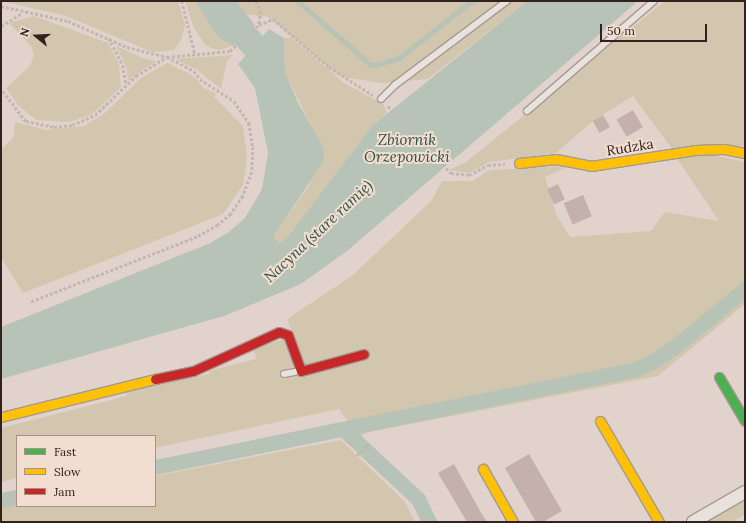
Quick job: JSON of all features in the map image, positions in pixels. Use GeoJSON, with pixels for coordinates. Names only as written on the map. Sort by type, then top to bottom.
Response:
{"type":"FeatureCollection","features":[{"type":"Feature","properties":{"kind":"street","name":"Rudzka"},"geometry":{"type":"LineString","coordinates":[[519,163],[556,158],[591,166],[708,149],[745,153]]}},
{"type":"Feature","properties":{"kind":"street"},"geometry":{"type":"LineString","coordinates":[[1,418],[116,387],[186,373],[279,332],[288,336],[301,371],[364,354]]}},
{"type":"Feature","properties":{"kind":"street"},"geometry":{"type":"LineString","coordinates":[[719,377],[745,421]]}},
{"type":"Feature","properties":{"kind":"street"},"geometry":{"type":"LineString","coordinates":[[600,421],[659,522]]}},
{"type":"Feature","properties":{"kind":"street"},"geometry":{"type":"LineString","coordinates":[[483,469],[513,522]]}},
{"type":"Feature","properties":{"kind":"street"},"geometry":{"type":"LineString","coordinates":[[693,522],[745,492]]}},
{"type":"Feature","properties":{"kind":"lane"},"geometry":{"type":"LineString","coordinates":[[381,99],[395,85],[507,1]]}},
{"type":"Feature","properties":{"kind":"lane"},"geometry":{"type":"LineString","coordinates":[[527,111],[654,1]]}},
{"type":"Feature","properties":{"kind":"lane"},"geometry":{"type":"LineString","coordinates":[[284,374],[301,371]]}},
{"type":"Feature","properties":{"kind":"path"},"geometry":{"type":"LineString","coordinates":[[182,1],[195,54]]}},
{"type":"Feature","properties":{"kind":"path"},"geometry":{"type":"LineString","coordinates":[[256,1],[261,11],[258,26]]}},
{"type":"Feature","properties":{"kind":"path"},"geometry":{"type":"LineString","coordinates":[[1,6],[22,12],[68,21],[154,56],[167,57],[235,49],[267,19],[280,22],[329,67],[381,99],[445,169],[454,174],[469,175],[489,165]]}},
{"type":"Feature","properties":{"kind":"path"},"geometry":{"type":"LineString","coordinates":[[1,26],[22,12]]}},
{"type":"Feature","properties":{"kind":"path"},"geometry":{"type":"LineString","coordinates":[[109,38],[123,65],[126,86]]}},
{"type":"Feature","properties":{"kind":"path"},"geometry":{"type":"LineString","coordinates":[[3,91],[26,122],[62,127],[90,118],[143,70],[167,57]]}},
{"type":"Feature","properties":{"kind":"path"},"geometry":{"type":"LineString","coordinates":[[29,303],[197,237],[226,219],[243,196],[254,158],[251,133],[245,115],[234,101],[200,79],[194,71],[167,57]]}},
{"type":"Feature","properties":{"kind":"path"},"geometry":{"type":"LineString","coordinates":[[357,455],[368,444]]}},
{"type":"Feature","properties":{"kind":"shaded area"},"geometry":{"type":"Polygon","coordinates":[[[1,1],[178,1],[185,25],[181,40],[174,50],[152,52],[66,16],[1,1]]]}},
{"type":"Feature","properties":{"kind":"shaded area"},"geometry":{"type":"Polygon","coordinates":[[[185,1],[195,1],[218,37],[233,46],[219,50],[206,46],[194,28],[185,1]]]}},
{"type":"Feature","properties":{"kind":"shaded area"},"geometry":{"type":"Polygon","coordinates":[[[236,1],[527,1],[428,79],[382,83],[341,77],[268,17],[245,14],[236,1]]]}},
{"type":"Feature","properties":{"kind":"shaded area"},"geometry":{"type":"Polygon","coordinates":[[[665,1],[745,1],[745,146],[672,149],[633,96],[594,120],[556,153],[489,162],[469,173],[449,170],[466,162],[665,1]]]}},
{"type":"Feature","properties":{"kind":"shaded area"},"geometry":{"type":"Polygon","coordinates":[[[34,16],[108,43],[119,64],[121,87],[91,115],[69,122],[36,120],[18,105],[6,88],[30,66],[34,55],[31,46],[9,23],[34,16]]]}},
{"type":"Feature","properties":{"kind":"shaded area"},"geometry":{"type":"Polygon","coordinates":[[[284,38],[292,38],[344,83],[383,104],[387,113],[372,126],[286,239],[279,243],[273,237],[310,184],[311,126],[285,72],[284,38]]]}},
{"type":"Feature","properties":{"kind":"shaded area"},"geometry":{"type":"Polygon","coordinates":[[[116,46],[143,58],[156,61],[128,81],[127,69],[116,46]]]}},
{"type":"Feature","properties":{"kind":"shaded area"},"geometry":{"type":"Polygon","coordinates":[[[233,55],[227,61],[221,89],[197,70],[175,59],[233,55]]]}},
{"type":"Feature","properties":{"kind":"shaded area"},"geometry":{"type":"Polygon","coordinates":[[[167,63],[192,75],[204,88],[217,94],[214,97],[243,126],[247,158],[243,185],[223,214],[23,293],[1,257],[1,150],[14,136],[15,122],[46,130],[84,126],[104,114],[141,78],[167,63]]]}},
{"type":"Feature","properties":{"kind":"shaded area"},"geometry":{"type":"Polygon","coordinates":[[[708,154],[745,162],[745,304],[658,376],[369,432],[359,437],[339,409],[156,448],[156,435],[16,435],[16,478],[1,482],[1,428],[127,396],[127,391],[209,374],[209,371],[256,359],[254,348],[285,339],[294,367],[281,371],[283,378],[330,368],[303,365],[287,319],[353,275],[432,200],[442,181],[473,181],[489,170],[569,166],[545,177],[556,214],[570,237],[651,231],[665,212],[719,221],[676,157],[708,154]]]}},
{"type":"Feature","properties":{"kind":"shaded area"},"geometry":{"type":"Polygon","coordinates":[[[341,440],[405,502],[415,522],[1,522],[1,505],[16,502],[16,507],[156,507],[156,476],[341,440]]]}},
{"type":"Feature","properties":{"kind":"shaded area"},"geometry":{"type":"Polygon","coordinates":[[[745,495],[745,514],[732,522],[700,522],[745,495]]]}},
{"type":"Feature","properties":{"kind":"water"},"geometry":{"type":"Polygon","coordinates":[[[195,1],[236,1],[255,25],[233,46],[218,37],[195,1]]]}},
{"type":"Feature","properties":{"kind":"water","name":"Zbiornik Orzepowicki"},"geometry":{"type":"Polygon","coordinates":[[[527,1],[638,1],[347,251],[301,284],[224,316],[1,379],[1,327],[208,244],[229,232],[245,218],[262,189],[268,153],[255,88],[238,64],[269,29],[284,38],[285,72],[298,103],[324,149],[323,162],[273,237],[279,243],[286,239],[372,126],[527,1]]]}},
{"type":"Feature","properties":{"kind":"building"},"geometry":{"type":"Polygon","coordinates":[[[633,110],[643,127],[627,137],[617,120],[633,110]]]}},
{"type":"Feature","properties":{"kind":"building"},"geometry":{"type":"Polygon","coordinates":[[[603,115],[610,127],[600,133],[593,121],[603,115]]]}},
{"type":"Feature","properties":{"kind":"building"},"geometry":{"type":"Polygon","coordinates":[[[558,184],[565,200],[554,204],[547,189],[558,184]]]}},
{"type":"Feature","properties":{"kind":"building"},"geometry":{"type":"Polygon","coordinates":[[[583,195],[592,216],[573,224],[564,203],[583,195]]]}},
{"type":"Feature","properties":{"kind":"building"},"geometry":{"type":"Polygon","coordinates":[[[529,454],[562,511],[543,522],[536,522],[505,468],[529,454]]]}},
{"type":"Feature","properties":{"kind":"building"},"geometry":{"type":"Polygon","coordinates":[[[454,464],[487,522],[467,522],[438,473],[454,464]]]}},
{"type":"Feature","properties":{"kind":"waterway"},"geometry":{"type":"LineString","coordinates":[[216,1],[253,45]]}},
{"type":"Feature","properties":{"kind":"waterway"},"geometry":{"type":"LineString","coordinates":[[298,1],[370,64],[376,65],[399,58],[472,1]]}},
{"type":"Feature","properties":{"kind":"waterway"},"geometry":{"type":"LineString","coordinates":[[156,467],[635,369],[652,362],[673,348],[745,289]]}},
{"type":"Feature","properties":{"kind":"waterway"},"geometry":{"type":"LineString","coordinates":[[343,429],[418,499],[429,522]]}},
{"type":"Feature","properties":{"kind":"waterway"},"geometry":{"type":"LineString","coordinates":[[1,500],[16,497]]}},
{"type":"Feature","properties":{"kind":"traffic: fast"},"geometry":{"type":"LineString","coordinates":[[719,377],[745,421]]}},
{"type":"Feature","properties":{"kind":"traffic: slow"},"geometry":{"type":"LineString","coordinates":[[519,163],[556,159],[591,166],[695,150],[724,149],[745,153]]}},
{"type":"Feature","properties":{"kind":"traffic: slow"},"geometry":{"type":"LineString","coordinates":[[1,417],[155,379]]}},
{"type":"Feature","properties":{"kind":"traffic: slow"},"geometry":{"type":"LineString","coordinates":[[600,421],[659,522]]}},
{"type":"Feature","properties":{"kind":"traffic: slow"},"geometry":{"type":"LineString","coordinates":[[483,469],[513,522]]}},
{"type":"Feature","properties":{"kind":"traffic: jam"},"geometry":{"type":"LineString","coordinates":[[155,379],[193,371],[279,332],[288,335],[301,371],[364,354]]}},
{"type":"Feature","properties":{"kind":"water label","name":"Nacyna (stare ramię)"},"geometry":{"type":"Point","coordinates":[318,231]}}]}
